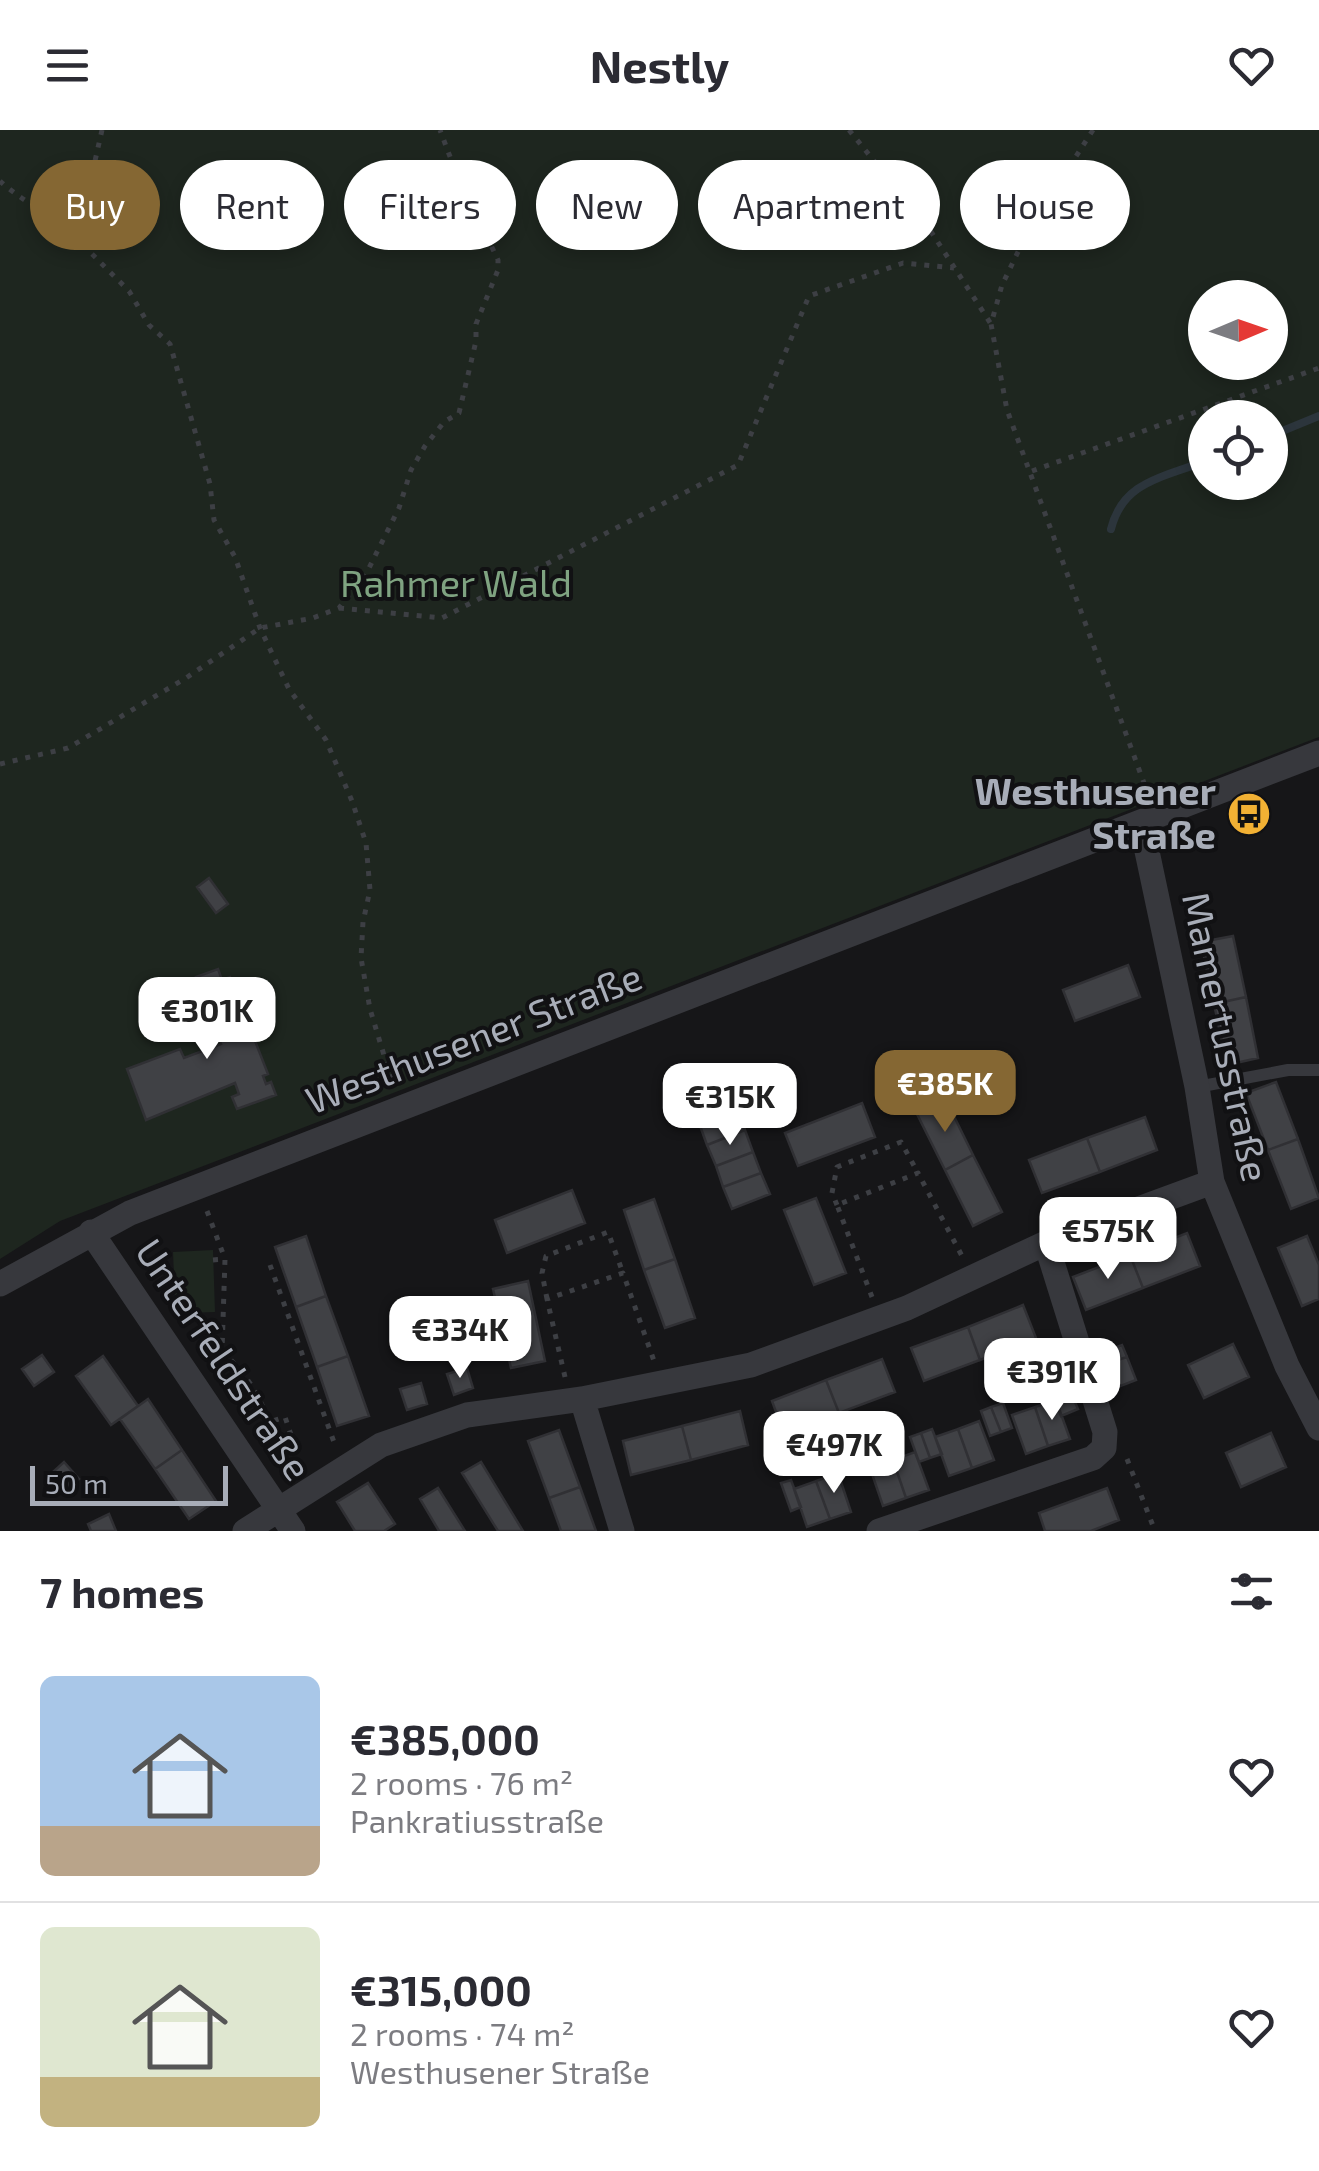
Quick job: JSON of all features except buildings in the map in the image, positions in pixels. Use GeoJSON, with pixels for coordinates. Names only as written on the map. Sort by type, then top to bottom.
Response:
{"type":"FeatureCollection","features":[{"type":"Feature","properties":{"kind":"street","name":"Westhusener Straße"},"geometry":{"type":"LineString","coordinates":[[0,1284],[91,1232],[196,1187],[1319,753]]}},
{"type":"Feature","properties":{"kind":"street","name":"Mamertusstraße"},"geometry":{"type":"LineString","coordinates":[[1141,823],[1197,1088],[1212,1182],[1288,1366],[1319,1428]]}},
{"type":"Feature","properties":{"kind":"street"},"geometry":{"type":"LineString","coordinates":[[245,1531],[381,1444],[467,1414],[576,1400],[751,1365],[880,1318],[1046,1242],[1212,1182]]}},
{"type":"Feature","properties":{"kind":"street","name":"Unterfeldstraße"},"geometry":{"type":"LineString","coordinates":[[91,1232],[293,1531]]}},
{"type":"Feature","properties":{"kind":"street"},"geometry":{"type":"LineString","coordinates":[[879,1531],[1093,1458],[1104,1448],[1105,1432],[1046,1242]]}},
{"type":"Feature","properties":{"kind":"street"},"geometry":{"type":"LineString","coordinates":[[576,1400],[622,1531]]}},
{"type":"Feature","properties":{"kind":"lane"},"geometry":{"type":"LineString","coordinates":[[1197,1088],[1288,1070],[1319,1070]]}},
{"type":"Feature","properties":{"kind":"path"},"geometry":{"type":"LineString","coordinates":[[95,160],[102,130]]}},
{"type":"Feature","properties":{"kind":"path"},"geometry":{"type":"LineString","coordinates":[[339,608],[367,572],[425,446],[444,422],[459,413],[476,341],[476,324],[498,270],[493,244],[455,170],[440,130]]}},
{"type":"Feature","properties":{"kind":"path"},"geometry":{"type":"LineString","coordinates":[[848,130],[930,230],[992,324],[1007,410],[1144,782],[1141,823]]}},
{"type":"Feature","properties":{"kind":"path"},"geometry":{"type":"LineString","coordinates":[[992,324],[1002,285],[1029,229],[1093,130]]}},
{"type":"Feature","properties":{"kind":"path"},"geometry":{"type":"LineString","coordinates":[[0,181],[10,192],[30,200]]}},
{"type":"Feature","properties":{"kind":"path"},"geometry":{"type":"LineString","coordinates":[[89,250],[170,344],[210,484],[214,520],[235,556],[260,628],[289,688],[326,740],[366,843],[370,890],[361,958],[370,1009],[400,1108]]}},
{"type":"Feature","properties":{"kind":"path"},"geometry":{"type":"LineString","coordinates":[[0,764],[68,748],[186,678],[260,628],[312,618],[339,608],[442,618],[738,464],[809,296],[903,264],[954,268]]}},
{"type":"Feature","properties":{"kind":"path"},"geometry":{"type":"LineString","coordinates":[[1032,471],[1319,368]]}},
{"type":"Feature","properties":{"kind":"path"},"geometry":{"type":"LineString","coordinates":[[880,1318],[832,1193],[837,1166],[902,1142],[973,1277]]}},
{"type":"Feature","properties":{"kind":"path"},"geometry":{"type":"LineString","coordinates":[[837,1206],[918,1173]]}},
{"type":"Feature","properties":{"kind":"path"},"geometry":{"type":"LineString","coordinates":[[196,1187],[225,1260],[222,1351],[247,1375],[258,1392],[268,1422],[285,1416],[292,1438]]}},
{"type":"Feature","properties":{"kind":"path"},"geometry":{"type":"LineString","coordinates":[[878,1189],[882,1201]]}},
{"type":"Feature","properties":{"kind":"path"},"geometry":{"type":"LineString","coordinates":[[576,1400],[542,1274],[546,1256],[608,1232],[662,1383]]}},
{"type":"Feature","properties":{"kind":"path"},"geometry":{"type":"LineString","coordinates":[[213,1260],[225,1260]]}},
{"type":"Feature","properties":{"kind":"path"},"geometry":{"type":"LineString","coordinates":[[270,1265],[343,1468]]}},
{"type":"Feature","properties":{"kind":"path"},"geometry":{"type":"LineString","coordinates":[[547,1299],[623,1272]]}},
{"type":"Feature","properties":{"kind":"path"},"geometry":{"type":"LineString","coordinates":[[586,1286],[590,1297]]}},
{"type":"Feature","properties":{"kind":"path"},"geometry":{"type":"LineString","coordinates":[[224,1304],[237,1304]]}},
{"type":"Feature","properties":{"kind":"path"},"geometry":{"type":"LineString","coordinates":[[247,1375],[258,1368]]}},
{"type":"Feature","properties":{"kind":"path"},"geometry":{"type":"LineString","coordinates":[[1104,1448],[1126,1459],[1155,1531]]}},
{"type":"Feature","properties":{"kind":"green space","name":"Rahmer Wald"},"geometry":{"type":"Polygon","coordinates":[[[0,130],[1319,130],[1319,737],[60,1221],[0,1259],[0,130]]]}},
{"type":"Feature","properties":{"kind":"green space"},"geometry":{"type":"Polygon","coordinates":[[[213,1250],[215,1312],[186,1313],[175,1297],[173,1252],[213,1250]]]}},
{"type":"Feature","properties":{"kind":"waterway"},"geometry":{"type":"LineString","coordinates":[[1288,429],[1319,416]]}},
{"type":"Feature","properties":{"kind":"waterway"},"geometry":{"type":"LineString","coordinates":[[1111,529],[1117,513],[1135,491],[1188,467]]}},
{"type":"Feature","properties":{"kind":"place","name":"Westhusener Straße"},"geometry":{"type":"Point","coordinates":[1249,814]}}]}
